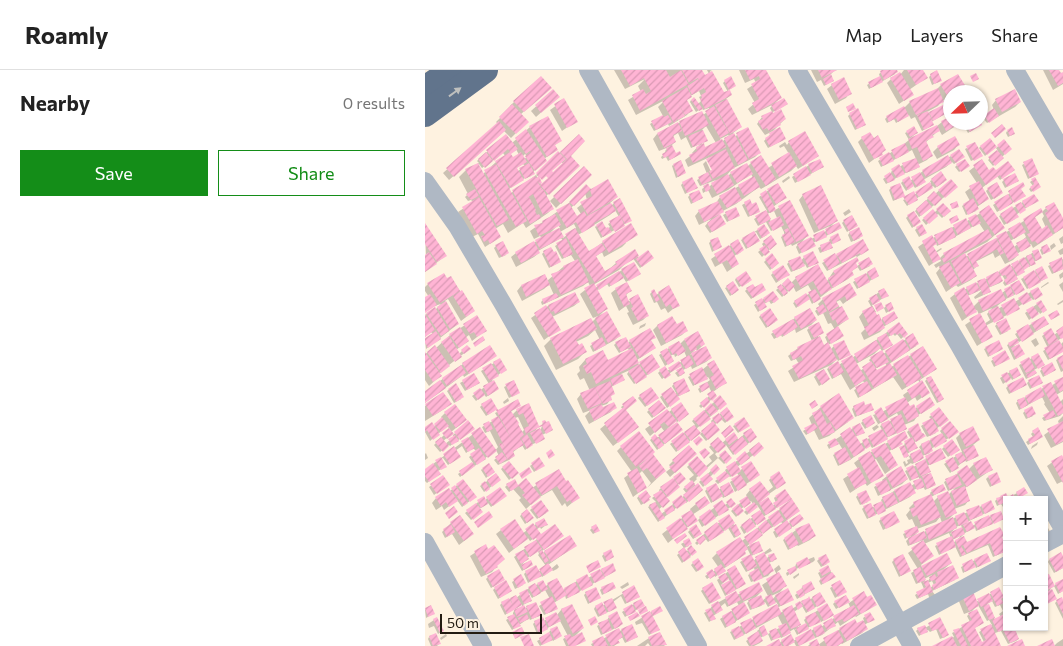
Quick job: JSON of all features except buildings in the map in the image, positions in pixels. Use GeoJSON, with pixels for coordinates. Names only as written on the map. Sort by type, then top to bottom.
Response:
{"type":"FeatureCollection","features":[{"type":"Feature","properties":{"kind":"highway"},"geometry":{"type":"LineString","coordinates":[[425,89],[452,70]]}},
{"type":"Feature","properties":{"kind":"highway"},"geometry":{"type":"LineString","coordinates":[[425,114],[485,70]]}},
{"type":"Feature","properties":{"kind":"street"},"geometry":{"type":"LineString","coordinates":[[588,70],[912,646]]}},
{"type":"Feature","properties":{"kind":"street"},"geometry":{"type":"LineString","coordinates":[[797,70],[959,345],[1063,529]]}},
{"type":"Feature","properties":{"kind":"street"},"geometry":{"type":"LineString","coordinates":[[1015,70],[1063,152]]}},
{"type":"Feature","properties":{"kind":"street"},"geometry":{"type":"LineString","coordinates":[[425,181],[457,226],[503,304],[698,646]]}},
{"type":"Feature","properties":{"kind":"street"},"geometry":{"type":"LineString","coordinates":[[1048,542],[1063,534]]}},
{"type":"Feature","properties":{"kind":"street"},"geometry":{"type":"LineString","coordinates":[[425,542],[483,646]]}},
{"type":"Feature","properties":{"kind":"street"},"geometry":{"type":"LineString","coordinates":[[859,646],[1003,567]]}}]}
